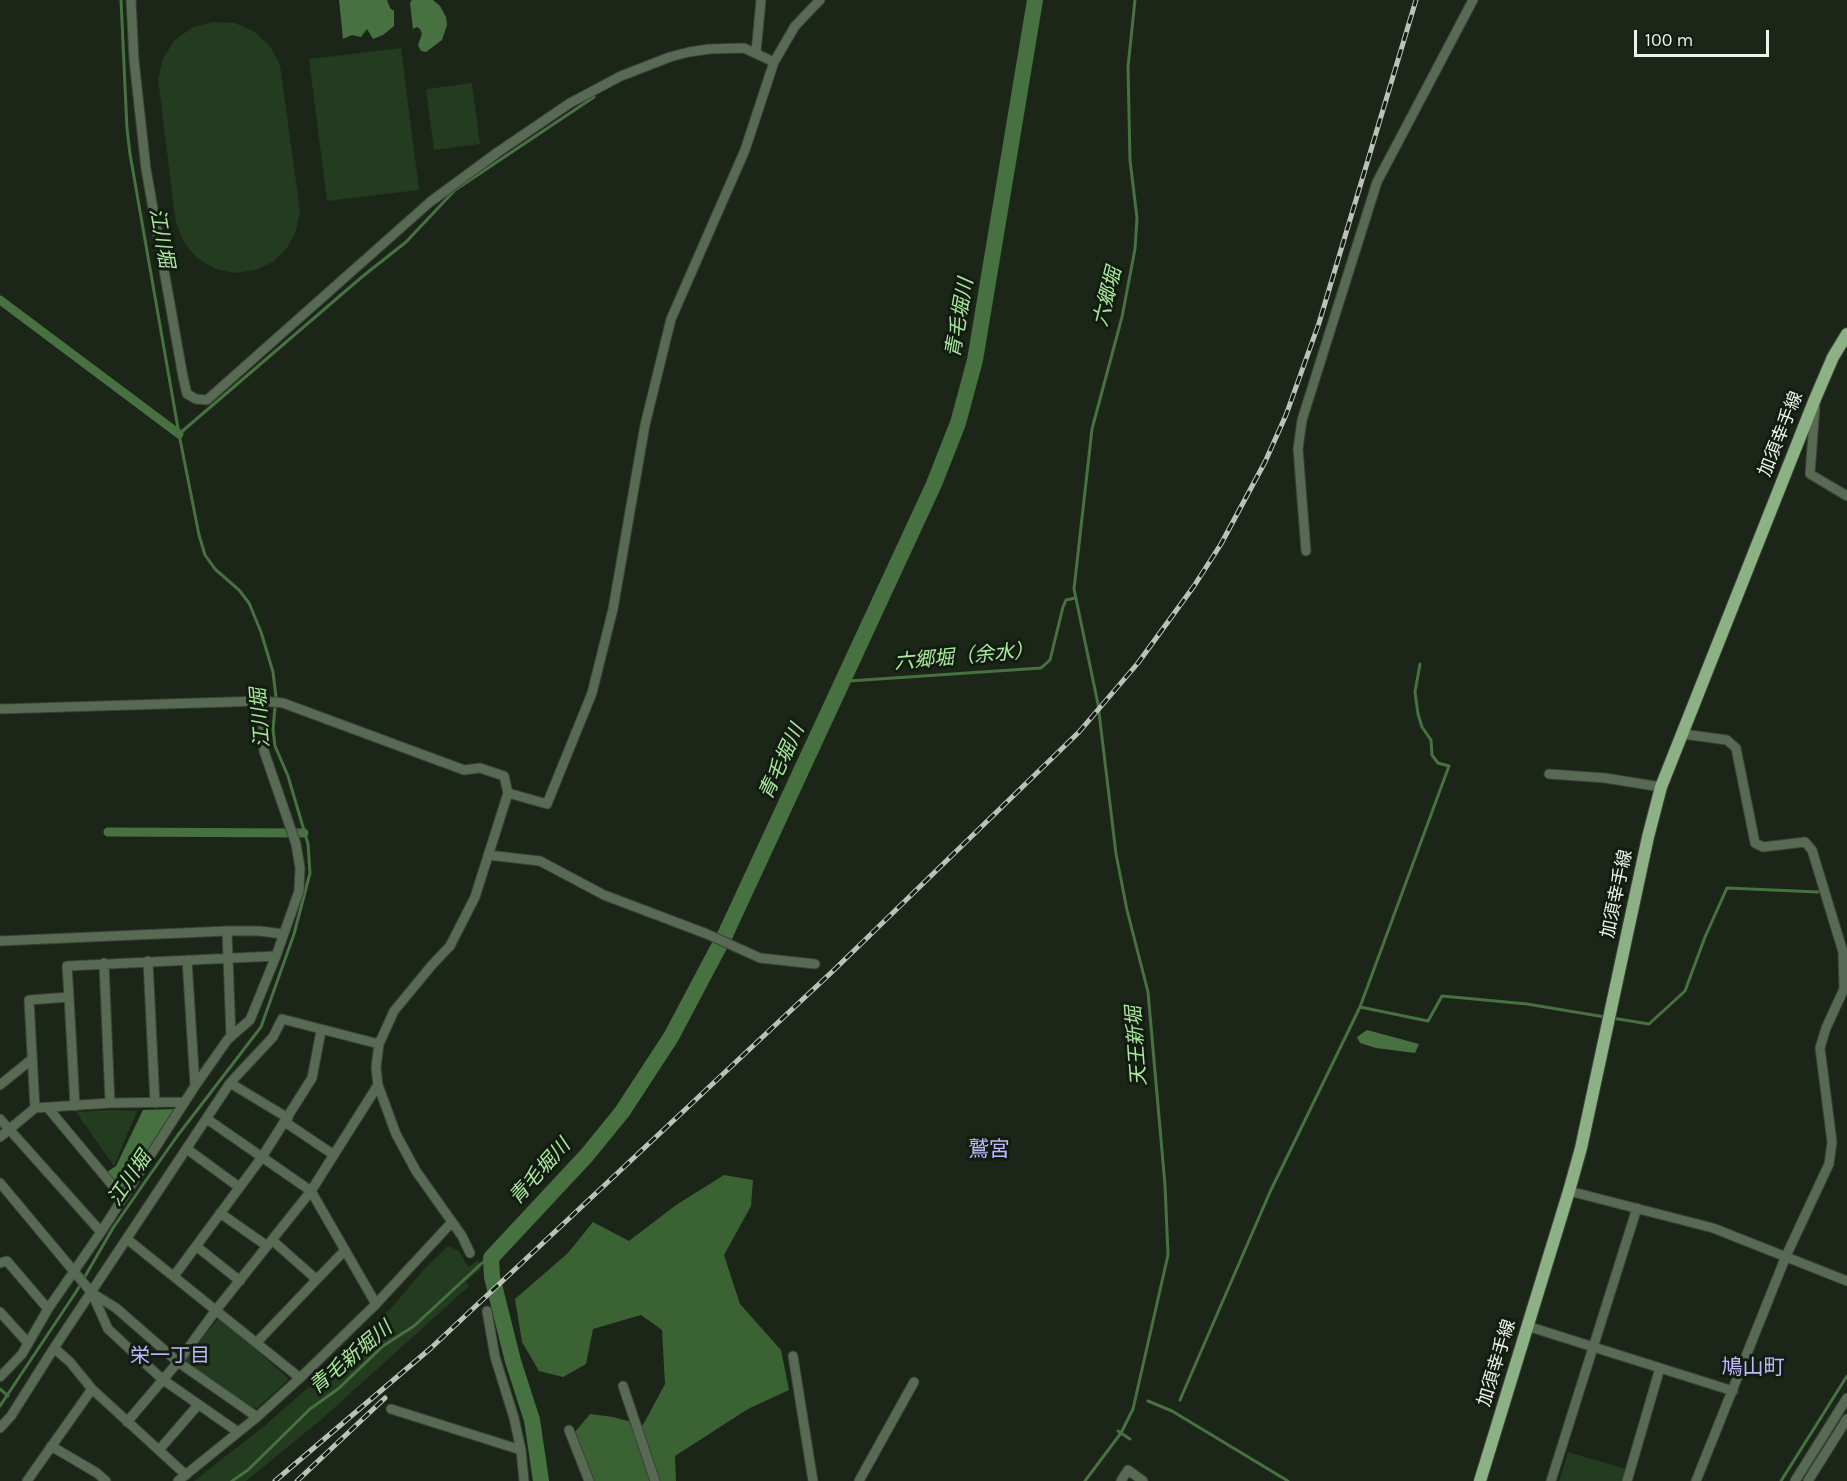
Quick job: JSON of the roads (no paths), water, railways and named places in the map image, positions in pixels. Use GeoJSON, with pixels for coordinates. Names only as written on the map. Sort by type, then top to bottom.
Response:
{"type":"FeatureCollection","features":[{"type":"Feature","properties":{"kind":"main road","name":"加須幸手線"},"geometry":{"type":"LineString","coordinates":[[1480,1481],[1569,1191],[1590,1107],[1650,826],[1661,787],[1815,399],[1833,357],[1847,334]]}},
{"type":"Feature","properties":{"kind":"street"},"geometry":{"type":"LineString","coordinates":[[131,0],[134,60],[146,169],[183,377],[187,393],[196,399],[207,400],[430,202],[570,103],[621,76],[670,57],[709,49],[744,48],[774,62]]}},
{"type":"Feature","properties":{"kind":"street"},"geometry":{"type":"LineString","coordinates":[[756,52],[761,0]]}},
{"type":"Feature","properties":{"kind":"street"},"geometry":{"type":"LineString","coordinates":[[508,793],[547,804],[592,693],[613,609],[645,425],[671,319],[746,150],[774,62],[795,26],[820,0]]}},
{"type":"Feature","properties":{"kind":"street"},"geometry":{"type":"LineString","coordinates":[[1306,551],[1298,449],[1302,420],[1377,182],[1473,0]]}},
{"type":"Feature","properties":{"kind":"street"},"geometry":{"type":"LineString","coordinates":[[1815,399],[1810,474],[1847,495]]}},
{"type":"Feature","properties":{"kind":"street"},"geometry":{"type":"LineString","coordinates":[[0,1377],[22,1354],[48,1309],[101,1232],[195,1086],[231,1037],[250,1020],[276,956],[299,891],[300,868],[296,844],[264,751],[262,701]]}},
{"type":"Feature","properties":{"kind":"street"},"geometry":{"type":"LineString","coordinates":[[0,710],[262,701],[283,703],[464,770],[480,768],[504,776],[508,793],[475,897],[450,946],[394,1011],[380,1044],[376,1066],[378,1085],[396,1134],[416,1171],[452,1222],[470,1253]]}},
{"type":"Feature","properties":{"kind":"street"},"geometry":{"type":"LineString","coordinates":[[1683,734],[1727,740],[1736,748],[1755,843],[1763,847],[1805,842],[1812,850],[1843,952],[1844,989],[1826,1028],[1820,1048],[1832,1142],[1829,1164],[1786,1256],[1696,1481]]}},
{"type":"Feature","properties":{"kind":"street"},"geometry":{"type":"LineString","coordinates":[[1549,774],[1605,778],[1661,787]]}},
{"type":"Feature","properties":{"kind":"street"},"geometry":{"type":"LineString","coordinates":[[488,855],[540,861],[604,895],[707,934],[765,960],[815,964]]}},
{"type":"Feature","properties":{"kind":"street"},"geometry":{"type":"LineString","coordinates":[[0,941],[226,931],[283,934]]}},
{"type":"Feature","properties":{"kind":"street"},"geometry":{"type":"LineString","coordinates":[[226,931],[231,1037]]}},
{"type":"Feature","properties":{"kind":"street"},"geometry":{"type":"LineString","coordinates":[[75,1106],[67,966],[276,956]]}},
{"type":"Feature","properties":{"kind":"street"},"geometry":{"type":"LineString","coordinates":[[187,960],[195,1086]]}},
{"type":"Feature","properties":{"kind":"street"},"geometry":{"type":"LineString","coordinates":[[148,961],[155,1103]]}},
{"type":"Feature","properties":{"kind":"street"},"geometry":{"type":"LineString","coordinates":[[104,963],[110,1103]]}},
{"type":"Feature","properties":{"kind":"street"},"geometry":{"type":"LineString","coordinates":[[35,1108],[29,1000],[69,998]]}},
{"type":"Feature","properties":{"kind":"street"},"geometry":{"type":"LineString","coordinates":[[0,1428],[11,1416],[230,1083],[273,1037],[282,1020],[380,1044]]}},
{"type":"Feature","properties":{"kind":"street"},"geometry":{"type":"LineString","coordinates":[[174,1276],[287,1120],[312,1078],[321,1031]]}},
{"type":"Feature","properties":{"kind":"street"},"geometry":{"type":"LineString","coordinates":[[0,1084],[32,1059]]}},
{"type":"Feature","properties":{"kind":"street"},"geometry":{"type":"LineString","coordinates":[[230,1083],[287,1120],[334,1155]]}},
{"type":"Feature","properties":{"kind":"street"},"geometry":{"type":"LineString","coordinates":[[127,1422],[178,1362],[216,1310],[311,1191],[378,1085]]}},
{"type":"Feature","properties":{"kind":"street"},"geometry":{"type":"LineString","coordinates":[[0,1137],[35,1108],[110,1103],[184,1102]]}},
{"type":"Feature","properties":{"kind":"street"},"geometry":{"type":"LineString","coordinates":[[48,1108],[123,1198]]}},
{"type":"Feature","properties":{"kind":"street"},"geometry":{"type":"LineString","coordinates":[[0,1119],[101,1232]]}},
{"type":"Feature","properties":{"kind":"street"},"geometry":{"type":"LineString","coordinates":[[207,1119],[311,1191],[376,1304]]}},
{"type":"Feature","properties":{"kind":"street"},"geometry":{"type":"LineString","coordinates":[[187,1149],[239,1187]]}},
{"type":"Feature","properties":{"kind":"street"},"geometry":{"type":"LineString","coordinates":[[0,1183],[92,1293],[108,1329],[162,1379],[238,1432]]}},
{"type":"Feature","properties":{"kind":"street"},"geometry":{"type":"LineString","coordinates":[[1569,1191],[1713,1228],[1847,1281]]}},
{"type":"Feature","properties":{"kind":"street"},"geometry":{"type":"LineString","coordinates":[[1551,1481],[1637,1208]]}},
{"type":"Feature","properties":{"kind":"street"},"geometry":{"type":"LineString","coordinates":[[220,1213],[270,1243],[316,1280]]}},
{"type":"Feature","properties":{"kind":"street"},"geometry":{"type":"LineString","coordinates":[[54,1348],[70,1362],[92,1389],[159,1450],[182,1478],[257,1417],[300,1378],[376,1304],[452,1222]]}},
{"type":"Feature","properties":{"kind":"street"},"geometry":{"type":"LineString","coordinates":[[127,1239],[300,1378]]}},
{"type":"Feature","properties":{"kind":"street"},"geometry":{"type":"LineString","coordinates":[[196,1246],[240,1281]]}},
{"type":"Feature","properties":{"kind":"street"},"geometry":{"type":"LineString","coordinates":[[257,1342],[345,1250]]}},
{"type":"Feature","properties":{"kind":"street"},"geometry":{"type":"LineString","coordinates":[[0,1263],[7,1261],[48,1309]]}},
{"type":"Feature","properties":{"kind":"street"},"geometry":{"type":"LineString","coordinates":[[92,1293],[116,1308],[178,1362],[257,1417]]}},
{"type":"Feature","properties":{"kind":"street"},"geometry":{"type":"LineString","coordinates":[[488,1311],[495,1357],[514,1418],[521,1450],[524,1481]]}},
{"type":"Feature","properties":{"kind":"street"},"geometry":{"type":"LineString","coordinates":[[0,1312],[28,1343]]}},
{"type":"Feature","properties":{"kind":"street"},"geometry":{"type":"LineString","coordinates":[[1527,1326],[1733,1391]]}},
{"type":"Feature","properties":{"kind":"street"},"geometry":{"type":"LineString","coordinates":[[793,1356],[813,1481]]}},
{"type":"Feature","properties":{"kind":"street"},"geometry":{"type":"LineString","coordinates":[[1628,1481],[1660,1368]]}},
{"type":"Feature","properties":{"kind":"street"},"geometry":{"type":"LineString","coordinates":[[859,1481],[914,1382]]}},
{"type":"Feature","properties":{"kind":"street"},"geometry":{"type":"LineString","coordinates":[[623,1386],[655,1481]]}},
{"type":"Feature","properties":{"kind":"street"},"geometry":{"type":"LineString","coordinates":[[27,1481],[92,1389]]}},
{"type":"Feature","properties":{"kind":"street"},"geometry":{"type":"LineString","coordinates":[[1795,1481],[1847,1398]]}},
{"type":"Feature","properties":{"kind":"street"},"geometry":{"type":"LineString","coordinates":[[159,1450],[198,1405]]}},
{"type":"Feature","properties":{"kind":"street"},"geometry":{"type":"LineString","coordinates":[[391,1409],[521,1450]]}},
{"type":"Feature","properties":{"kind":"street"},"geometry":{"type":"LineString","coordinates":[[1808,1481],[1847,1419]]}},
{"type":"Feature","properties":{"kind":"street"},"geometry":{"type":"LineString","coordinates":[[569,1430],[589,1481]]}},
{"type":"Feature","properties":{"kind":"street"},"geometry":{"type":"LineString","coordinates":[[51,1446],[97,1473],[106,1481]]}},
{"type":"Feature","properties":{"kind":"street"},"geometry":{"type":"LineString","coordinates":[[1121,1481],[1128,1470],[1143,1481]]}},
{"type":"Feature","properties":{"kind":"waterway","name":"江川堀"},"geometry":{"type":"LineString","coordinates":[[0,1406],[76,1292],[113,1228],[178,1135],[261,1027],[294,934],[310,873],[308,844],[288,776],[275,746],[273,729],[276,697],[273,672],[261,632],[249,603],[239,590],[215,569],[205,555],[199,535],[130,154],[121,0]]}},
{"type":"Feature","properties":{"kind":"waterway","name":"青毛堀川"},"geometry":{"type":"LineString","coordinates":[[541,1481],[532,1420],[513,1361],[492,1277],[491,1258],[587,1155],[622,1112],[671,1037],[725,935],[934,484],[958,423],[975,360],[1035,0]]}},
{"type":"Feature","properties":{"kind":"waterway","name":"天王新堀"},"geometry":{"type":"LineString","coordinates":[[1085,1481],[1121,1433],[1133,1409],[1168,1255],[1165,1185],[1148,992],[1127,910],[1116,854],[1098,704],[1074,589],[1092,429],[1122,317],[1135,249],[1137,218],[1130,160],[1128,67],[1135,0]]}},
{"type":"Feature","properties":{"kind":"waterway"},"geometry":{"type":"LineString","coordinates":[[179,434],[363,276],[406,242],[455,190],[594,97]]}},
{"type":"Feature","properties":{"kind":"waterway"},"geometry":{"type":"LineString","coordinates":[[0,300],[179,434]]}},
{"type":"Feature","properties":{"kind":"waterway","name":"六郷堀（余水）"},"geometry":{"type":"LineString","coordinates":[[843,678],[849,681],[1041,668],[1050,660],[1066,600],[1075,598]]}},
{"type":"Feature","properties":{"kind":"waterway"},"geometry":{"type":"LineString","coordinates":[[1360,1007],[1449,766],[1438,763],[1432,755],[1431,740],[1422,727],[1418,714],[1415,692],[1420,664]]}},
{"type":"Feature","properties":{"kind":"waterway"},"geometry":{"type":"LineString","coordinates":[[108,832],[304,833]]}},
{"type":"Feature","properties":{"kind":"waterway"},"geometry":{"type":"LineString","coordinates":[[1612,1018],[1649,1024],[1685,991],[1705,937],[1727,888],[1818,892]]}},
{"type":"Feature","properties":{"kind":"waterway"},"geometry":{"type":"LineString","coordinates":[[1180,1400],[1270,1192],[1360,1007],[1428,1021],[1442,996],[1527,1004],[1605,1017]]}},
{"type":"Feature","properties":{"kind":"waterway","name":"青毛新堀川"},"geometry":{"type":"LineString","coordinates":[[232,1481],[248,1470],[310,1409],[338,1389],[383,1346],[414,1326],[482,1263],[491,1258]]}},
{"type":"Feature","properties":{"kind":"waterway"},"geometry":{"type":"LineString","coordinates":[[1781,1481],[1847,1376]]}},
{"type":"Feature","properties":{"kind":"waterway"},"geometry":{"type":"LineString","coordinates":[[0,1389],[8,1396]]}},
{"type":"Feature","properties":{"kind":"waterway"},"geometry":{"type":"LineString","coordinates":[[1148,1401],[1172,1411],[1288,1481]]}},
{"type":"Feature","properties":{"kind":"waterway","name":"天王新堀"},"geometry":{"type":"LineString","coordinates":[[1118,1431],[1130,1439]]}},
{"type":"Feature","properties":{"kind":"railway"},"geometry":{"type":"LineString","coordinates":[[275,1481],[431,1348],[835,969],[1079,732],[1138,663],[1194,586],[1221,544],[1265,462],[1286,415],[1319,323],[1416,0]]}},
{"type":"Feature","properties":{"kind":"railway"},"geometry":{"type":"LineString","coordinates":[[297,1481],[385,1398]]}},
{"type":"Feature","properties":{"kind":"district","name":"鷲宮"},"geometry":{"type":"Point","coordinates":[989,1150]}},
{"type":"Feature","properties":{"kind":"district","name":"栄一丁目"},"geometry":{"type":"Point","coordinates":[170,1356]}},
{"type":"Feature","properties":{"kind":"district","name":"鳩山町"},"geometry":{"type":"Point","coordinates":[1753,1368]}},
{"type":"Feature","properties":{"kind":"water label","name":"六郷堀"},"geometry":{"type":"Point","coordinates":[1108,297]}}]}
